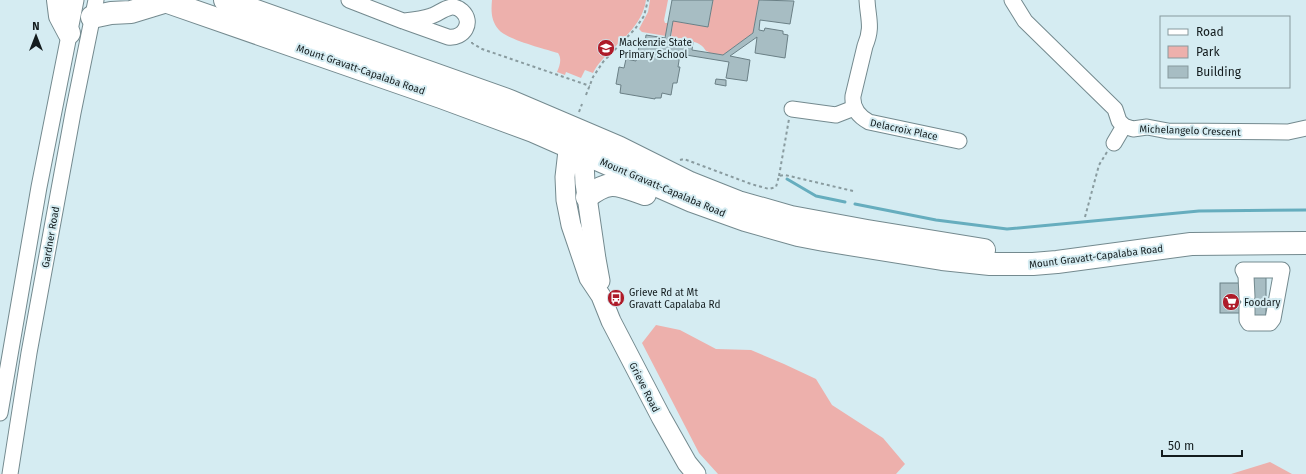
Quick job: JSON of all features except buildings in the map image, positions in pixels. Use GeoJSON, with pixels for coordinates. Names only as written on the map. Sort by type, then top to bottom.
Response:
{"type":"FeatureCollection","features":[{"type":"Feature","properties":{"kind":"highway"},"geometry":{"type":"LineString","coordinates":[[58,0],[60,16],[69,33]]}},
{"type":"Feature","properties":{"kind":"highway","name":"Mount Gravatt-Capalaba Road"},"geometry":{"type":"LineString","coordinates":[[225,0],[488,92],[577,135],[692,201],[775,228],[824,240],[942,259],[990,264],[1033,264],[1056,262],[1197,244],[1306,243]]}},
{"type":"Feature","properties":{"kind":"highway"},"geometry":{"type":"LineString","coordinates":[[94,8],[114,13],[131,12],[164,1]]}},
{"type":"Feature","properties":{"kind":"highway","name":"Mount Gravatt-Capalaba Road"},"geometry":{"type":"LineString","coordinates":[[164,1],[441,97],[532,131],[577,135],[618,147],[690,183],[712,192],[757,208],[791,217],[986,250],[1024,251],[1208,230],[1306,229]]}},
{"type":"Feature","properties":{"kind":"highway"},"geometry":{"type":"LineString","coordinates":[[587,197],[602,186],[614,185],[622,186],[682,207],[716,210]]}},
{"type":"Feature","properties":{"kind":"main road","name":"Grieve Road"},"geometry":{"type":"LineString","coordinates":[[577,135],[600,278],[601,296]]}},
{"type":"Feature","properties":{"kind":"main road","name":"Grieve Road"},"geometry":{"type":"LineString","coordinates":[[577,135],[565,189],[571,225],[589,278],[601,296],[611,321],[661,417],[687,463],[696,474]]}},
{"type":"Feature","properties":{"kind":"street","name":"Gardner Road"},"geometry":{"type":"LineString","coordinates":[[0,413],[39,187],[76,0]]}},
{"type":"Feature","properties":{"kind":"street"},"geometry":{"type":"LineString","coordinates":[[349,0],[403,21]]}},
{"type":"Feature","properties":{"kind":"street"},"geometry":{"type":"LineString","coordinates":[[792,109],[836,115],[854,108],[854,91],[865,46],[869,37],[870,24],[867,0]]}},
{"type":"Feature","properties":{"kind":"street"},"geometry":{"type":"LineString","coordinates":[[1012,0],[1025,21],[1115,109],[1124,126],[1114,143]]}},
{"type":"Feature","properties":{"kind":"street","name":"Gardner Road"},"geometry":{"type":"LineString","coordinates":[[10,474],[29,353],[74,105],[94,8]]}},
{"type":"Feature","properties":{"kind":"street","name":"Delacroix Place"},"geometry":{"type":"LineString","coordinates":[[854,108],[858,114],[868,122],[959,141]]}},
{"type":"Feature","properties":{"kind":"street","name":"Michelangelo Crescent"},"geometry":{"type":"LineString","coordinates":[[1124,126],[1133,129],[1147,127],[1168,131],[1288,132],[1306,128]]}},
{"type":"Feature","properties":{"kind":"path"},"geometry":{"type":"LineString","coordinates":[[586,95],[593,77],[603,62],[635,28],[644,16],[648,0]]}},
{"type":"Feature","properties":{"kind":"path"},"geometry":{"type":"LineString","coordinates":[[470,39],[472,43],[482,49],[590,86]]}},
{"type":"Feature","properties":{"kind":"path"},"geometry":{"type":"LineString","coordinates":[[577,135],[582,104]]}},
{"type":"Feature","properties":{"kind":"path"},"geometry":{"type":"LineString","coordinates":[[680,160],[684,158],[751,184],[769,189],[776,187],[788,122],[792,109]]}},
{"type":"Feature","properties":{"kind":"path"},"geometry":{"type":"LineString","coordinates":[[1084,217],[1100,165],[1114,143]]}},
{"type":"Feature","properties":{"kind":"path"},"geometry":{"type":"LineString","coordinates":[[779,176],[785,175],[853,191]]}},
{"type":"Feature","properties":{"kind":"green space"},"geometry":{"type":"Polygon","coordinates":[[[492,0],[646,0],[644,10],[635,26],[597,66],[593,73],[585,70],[581,78],[566,72],[565,75],[557,72],[560,62],[558,53],[509,37],[499,30],[494,23],[492,16],[492,0]]]}},
{"type":"Feature","properties":{"kind":"green space"},"geometry":{"type":"Polygon","coordinates":[[[650,0],[668,0],[664,20],[665,23],[668,23],[666,36],[642,32],[639,29],[648,12],[650,0]]]}},
{"type":"Feature","properties":{"kind":"green space"},"geometry":{"type":"Polygon","coordinates":[[[713,0],[759,0],[753,33],[723,55],[709,53],[700,44],[695,42],[671,39],[673,21],[708,27],[713,0]]]}},
{"type":"Feature","properties":{"kind":"green space"},"geometry":{"type":"Polygon","coordinates":[[[656,325],[680,330],[716,349],[751,350],[816,379],[832,405],[883,438],[905,464],[896,474],[718,474],[699,453],[642,343],[656,325]]]}},
{"type":"Feature","properties":{"kind":"green space"},"geometry":{"type":"Polygon","coordinates":[[[1270,462],[1292,474],[1231,474],[1270,462]]]}},
{"type":"Feature","properties":{"kind":"waterway"},"geometry":{"type":"LineString","coordinates":[[787,179],[816,196],[845,202]]}},
{"type":"Feature","properties":{"kind":"waterway"},"geometry":{"type":"LineString","coordinates":[[855,204],[936,220],[1007,229],[1199,211],[1306,210]]}},
{"type":"Feature","properties":{"kind":"place","name":"Mackenzie State Primary School"},"geometry":{"type":"Point","coordinates":[606,48]}},
{"type":"Feature","properties":{"kind":"place","name":"Grieve Rd at Mt Gravatt Capalaba Rd"},"geometry":{"type":"Point","coordinates":[616,298]}},
{"type":"Feature","properties":{"kind":"place","name":"Foodary"},"geometry":{"type":"Point","coordinates":[1231,302]}}]}
